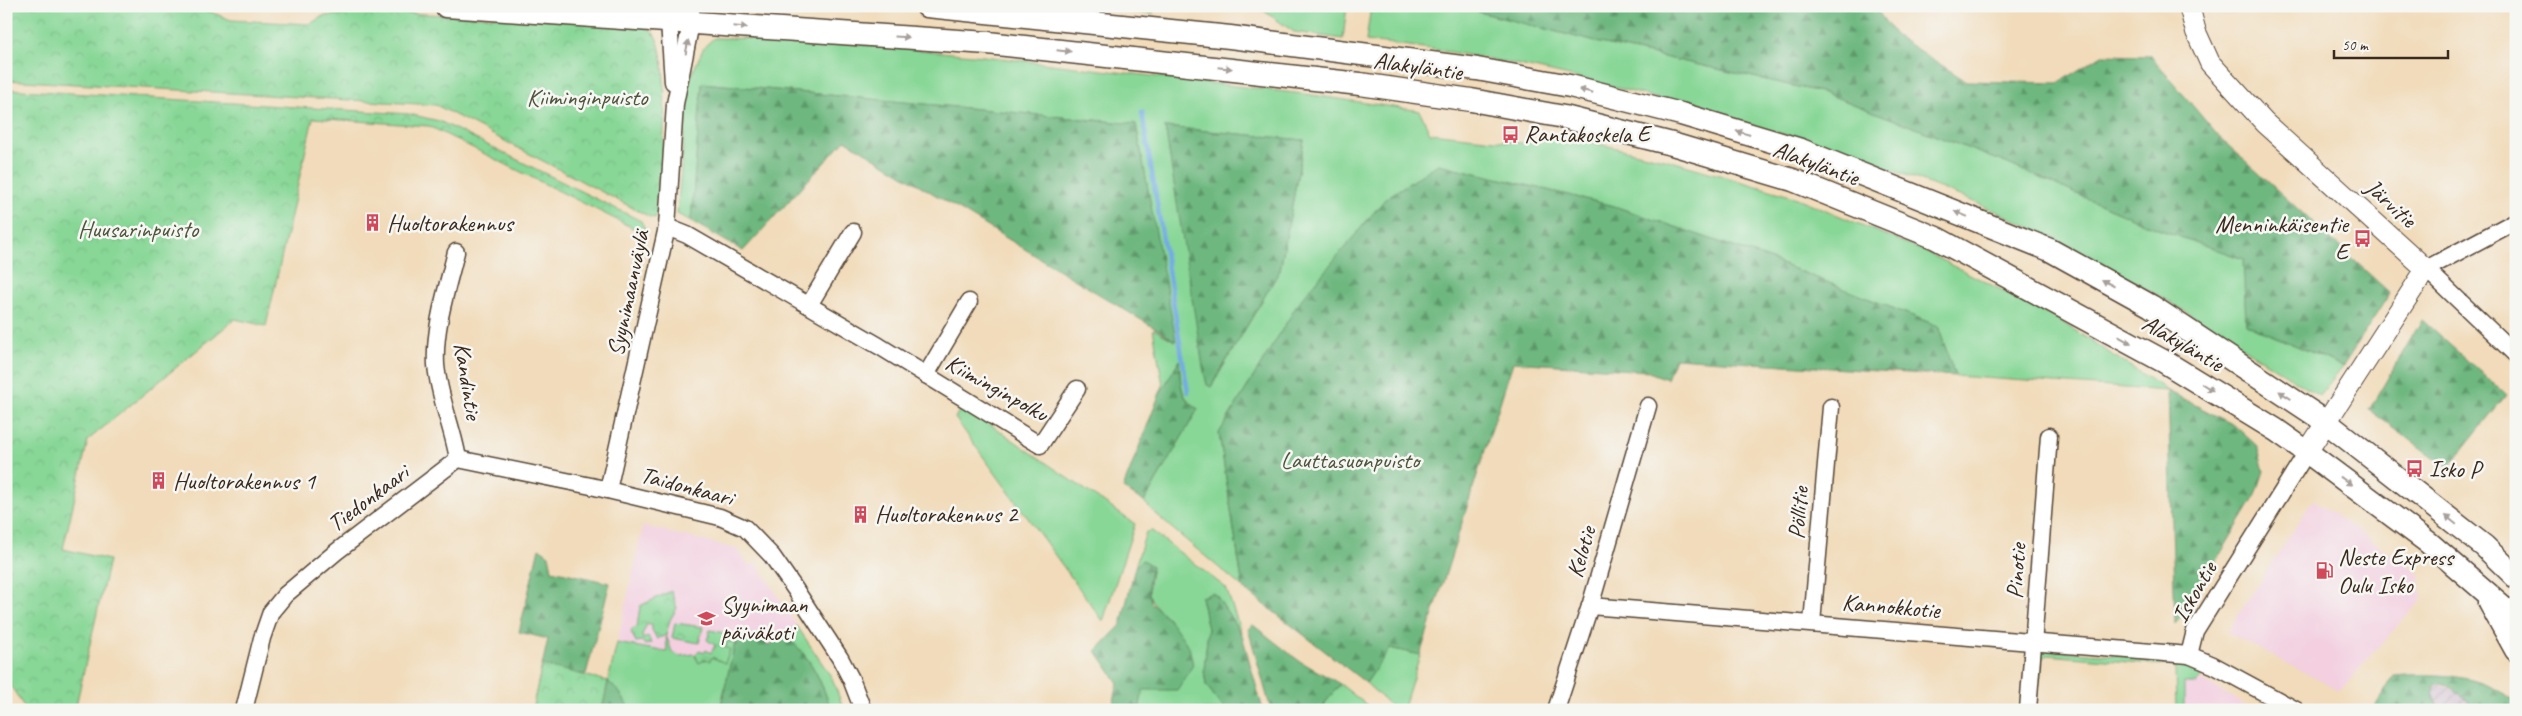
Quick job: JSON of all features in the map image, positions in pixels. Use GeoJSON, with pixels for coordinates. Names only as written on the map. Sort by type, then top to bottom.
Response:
{"type":"FeatureCollection","features":[{"type":"Feature","properties":{"kind":"main road","name":"Alakyläntie"},"geometry":{"type":"LineString","coordinates":[[446,6],[691,15],[988,43],[1350,83],[1471,100],[1564,117],[1672,144],[1793,180],[1936,238],[2165,362],[2276,430],[2307,452],[2429,542],[2516,618]]}},
{"type":"Feature","properties":{"kind":"main road","name":"Alakyläntie"},"geometry":{"type":"LineString","coordinates":[[927,6],[1230,37],[1477,69],[1570,86],[1681,114],[1792,147],[2050,250],[2150,306],[2326,422],[2484,546],[2516,577]]}},
{"type":"Feature","properties":{"kind":"main road"},"geometry":{"type":"LineString","coordinates":[[2482,589],[2516,650]]}},
{"type":"Feature","properties":{"kind":"street","name":"Järvitie"},"geometry":{"type":"LineString","coordinates":[[2189,6],[2196,32],[2210,63],[2265,123],[2426,269]]}},
{"type":"Feature","properties":{"kind":"street","name":"Syynimaanväylä"},"geometry":{"type":"LineString","coordinates":[[669,14],[675,104]]}},
{"type":"Feature","properties":{"kind":"street","name":"Syynimaanväylä"},"geometry":{"type":"LineString","coordinates":[[608,490],[667,227],[675,104],[691,15]]}},
{"type":"Feature","properties":{"kind":"street"},"geometry":{"type":"LineString","coordinates":[[2307,452],[2426,269],[2516,221]]}},
{"type":"Feature","properties":{"kind":"street","name":"Kiiminginpolku"},"geometry":{"type":"LineString","coordinates":[[667,227],[686,234],[926,375],[1040,445],[1077,389]]}},
{"type":"Feature","properties":{"kind":"street"},"geometry":{"type":"LineString","coordinates":[[809,306],[853,232]]}},
{"type":"Feature","properties":{"kind":"street","name":"Kandintie"},"geometry":{"type":"LineString","coordinates":[[456,252],[436,337],[436,367],[441,396],[458,460]]}},
{"type":"Feature","properties":{"kind":"street"},"geometry":{"type":"LineString","coordinates":[[2426,269],[2516,355]]}},
{"type":"Feature","properties":{"kind":"street","name":"Kiiminginpolku"},"geometry":{"type":"LineString","coordinates":[[926,375],[969,302]]}},
{"type":"Feature","properties":{"kind":"street","name":"Kelotie"},"geometry":{"type":"LineString","coordinates":[[1556,710],[1590,606],[1648,406]]}},
{"type":"Feature","properties":{"kind":"street","name":"Pöllitie"},"geometry":{"type":"LineString","coordinates":[[1812,623],[1831,407]]}},
{"type":"Feature","properties":{"kind":"street","name":"Pinotie"},"geometry":{"type":"LineString","coordinates":[[2028,710],[2049,436]]}},
{"type":"Feature","properties":{"kind":"street","name":"Iskontie"},"geometry":{"type":"LineString","coordinates":[[2296,710],[2213,665],[2189,655],[2195,631],[2307,452]]}},
{"type":"Feature","properties":{"kind":"street"},"geometry":{"type":"LineString","coordinates":[[458,460],[608,490]]}},
{"type":"Feature","properties":{"kind":"street","name":"Tiedonkaari"},"geometry":{"type":"LineString","coordinates":[[244,710],[270,612],[285,596],[336,552],[458,460]]}},
{"type":"Feature","properties":{"kind":"street","name":"Taidonkaari"},"geometry":{"type":"LineString","coordinates":[[608,490],[720,517],[745,528],[772,556],[840,658],[851,679],[863,710]]}},
{"type":"Feature","properties":{"kind":"street","name":"Kannokkotie"},"geometry":{"type":"LineString","coordinates":[[1590,606],[2189,655]]}},
{"type":"Feature","properties":{"kind":"shaded area"},"geometry":{"type":"Polygon","coordinates":[[[2313,500],[2420,574],[2421,599],[2340,691],[2227,632],[2313,500]]]}},
{"type":"Feature","properties":{"kind":"shaded area","name":"Syynimaan päiväkoti"},"geometry":{"type":"Polygon","coordinates":[[[643,526],[737,549],[749,566],[756,562],[797,626],[767,646],[736,638],[720,710],[602,710],[643,526]]]}},
{"type":"Feature","properties":{"kind":"shaded area"},"geometry":{"type":"Polygon","coordinates":[[[2175,666],[2207,683],[2254,710],[2176,710],[2175,666]]]}},
{"type":"Feature","properties":{"kind":"shaded area"},"geometry":{"type":"Polygon","coordinates":[[[2435,684],[2448,687],[2463,695],[2473,710],[2439,710],[2432,693],[2435,684]]]}},
{"type":"Feature","properties":{"kind":"green space","name":"Kiiminginpuisto"},"geometry":{"type":"Polygon","coordinates":[[[6,6],[176,6],[211,12],[231,20],[310,24],[323,16],[373,12],[634,22],[647,28],[654,34],[660,48],[663,68],[664,119],[659,211],[655,218],[650,217],[436,105],[6,80],[6,6]]]}},
{"type":"Feature","properties":{"kind":"green space"},"geometry":{"type":"Polygon","coordinates":[[[1065,6],[1154,6],[1153,14],[1065,6]]]}},
{"type":"Feature","properties":{"kind":"green space"},"geometry":{"type":"Polygon","coordinates":[[[1257,6],[1347,6],[1343,39],[1294,32],[1257,6]]]}},
{"type":"Feature","properties":{"kind":"green space"},"geometry":{"type":"Polygon","coordinates":[[[1371,6],[1456,6],[1596,42],[1825,93],[2006,163],[2155,228],[2244,259],[2246,324],[2343,366],[2319,396],[2188,313],[2121,274],[2053,238],[1967,199],[1834,150],[1744,123],[1575,77],[1492,59],[1366,41],[1371,6]]]}},
{"type":"Feature","properties":{"kind":"green space"},"geometry":{"type":"Polygon","coordinates":[[[1456,6],[1874,6],[1895,35],[1966,81],[2058,83],[2102,55],[2151,56],[2219,137],[2390,293],[2343,366],[2246,324],[2243,259],[2155,228],[2006,163],[1825,93],[1596,42],[1456,6]]]}},
{"type":"Feature","properties":{"kind":"green space"},"geometry":{"type":"Polygon","coordinates":[[[714,38],[803,39],[983,56],[1312,95],[1420,111],[1430,133],[1522,143],[1565,136],[1668,160],[1797,198],[1926,252],[2051,315],[2168,391],[1955,376],[1938,326],[1766,258],[1614,206],[1438,164],[1219,433],[1243,588],[1161,519],[1144,502],[1198,409],[1187,400],[1184,394],[1179,361],[1158,398],[1163,385],[1153,329],[1175,341],[1136,124],[702,83],[691,221],[677,214],[689,80],[704,47],[714,38]],[[1165,127],[1211,387],[1280,270],[1304,140],[1165,127]]]}},
{"type":"Feature","properties":{"kind":"green space"},"geometry":{"type":"Polygon","coordinates":[[[702,83],[1136,124],[1176,341],[845,140],[743,251],[691,221],[702,83]]]}},
{"type":"Feature","properties":{"kind":"green space","name":"Huusarinpuisto"},"geometry":{"type":"Polygon","coordinates":[[[6,89],[409,114],[439,121],[641,221],[646,231],[645,234],[429,126],[313,118],[266,326],[235,319],[88,440],[63,549],[109,560],[75,710],[26,710],[6,678],[6,89]]]}},
{"type":"Feature","properties":{"kind":"green space"},"geometry":{"type":"Polygon","coordinates":[[[1165,127],[1304,140],[1280,270],[1211,387],[1207,385],[1203,367],[1165,127]]]}},
{"type":"Feature","properties":{"kind":"green space","name":"Lauttasuonpuisto"},"geometry":{"type":"Polygon","coordinates":[[[1438,164],[1614,206],[1766,258],[1938,326],[1955,376],[1675,358],[1667,379],[1646,371],[1513,362],[1420,655],[1390,648],[1366,683],[1243,588],[1219,433],[1299,302],[1386,198],[1438,164]]]}},
{"type":"Feature","properties":{"kind":"green space"},"geometry":{"type":"Polygon","coordinates":[[[2422,320],[2506,395],[2448,467],[2369,410],[2422,320]]]}},
{"type":"Feature","properties":{"kind":"green space"},"geometry":{"type":"Polygon","coordinates":[[[1179,360],[1184,394],[1187,400],[1198,409],[1144,502],[1123,488],[1158,398],[1179,360]]]}},
{"type":"Feature","properties":{"kind":"green space"},"geometry":{"type":"Polygon","coordinates":[[[2168,391],[2234,425],[2257,446],[2264,471],[2256,495],[2184,614],[2175,624],[2168,391]]]}},
{"type":"Feature","properties":{"kind":"green space"},"geometry":{"type":"Polygon","coordinates":[[[962,405],[1135,524],[1103,621],[955,418],[962,405]]]}},
{"type":"Feature","properties":{"kind":"green space"},"geometry":{"type":"Polygon","coordinates":[[[1152,531],[1226,588],[1242,635],[1216,595],[1201,597],[1208,629],[1204,670],[1206,685],[1225,710],[1139,710],[1143,689],[1170,620],[1150,597],[1149,585],[1152,566],[1142,560],[1135,567],[1146,532],[1152,531]]]}},
{"type":"Feature","properties":{"kind":"green space"},"geometry":{"type":"Polygon","coordinates":[[[539,548],[549,555],[552,570],[610,583],[586,674],[566,674],[532,710],[548,639],[519,632],[539,548]]]}},
{"type":"Feature","properties":{"kind":"green space"},"geometry":{"type":"Polygon","coordinates":[[[1142,560],[1152,566],[1148,585],[1151,603],[1170,620],[1189,647],[1193,665],[1177,690],[1143,690],[1139,710],[1112,710],[1118,683],[1096,651],[1121,625],[1135,567],[1142,560]]]}},
{"type":"Feature","properties":{"kind":"green space"},"geometry":{"type":"Polygon","coordinates":[[[671,591],[677,608],[670,620],[666,635],[657,639],[652,630],[652,625],[647,624],[642,635],[643,639],[648,636],[651,643],[645,645],[642,641],[636,642],[631,632],[632,629],[637,627],[640,606],[671,591]]]}},
{"type":"Feature","properties":{"kind":"green space"},"geometry":{"type":"Polygon","coordinates":[[[1212,593],[1216,595],[1242,635],[1263,710],[1225,710],[1206,685],[1204,670],[1208,629],[1201,597],[1212,593]]]}},
{"type":"Feature","properties":{"kind":"green space"},"geometry":{"type":"Polygon","coordinates":[[[675,623],[703,627],[699,643],[672,638],[675,623]]]}},
{"type":"Feature","properties":{"kind":"green space"},"geometry":{"type":"Polygon","coordinates":[[[1253,625],[1298,660],[1340,684],[1325,703],[1323,710],[1271,710],[1248,629],[1253,625]]]}},
{"type":"Feature","properties":{"kind":"green space"},"geometry":{"type":"Polygon","coordinates":[[[797,626],[832,678],[844,710],[831,710],[819,679],[807,658],[782,636],[797,626]]]}},
{"type":"Feature","properties":{"kind":"green space"},"geometry":{"type":"Polygon","coordinates":[[[710,630],[725,633],[736,638],[735,643],[727,641],[726,648],[730,649],[725,663],[712,657],[710,661],[706,659],[699,663],[695,654],[700,651],[704,653],[706,650],[711,653],[715,645],[707,640],[710,630]]]}},
{"type":"Feature","properties":{"kind":"green space"},"geometry":{"type":"Polygon","coordinates":[[[666,635],[672,652],[680,656],[694,654],[699,663],[711,657],[725,663],[730,650],[726,648],[727,641],[735,643],[720,710],[630,710],[620,693],[608,681],[617,643],[667,652],[666,635]]]}},
{"type":"Feature","properties":{"kind":"green space"},"geometry":{"type":"Polygon","coordinates":[[[759,635],[768,646],[782,636],[800,649],[819,679],[831,710],[720,710],[736,638],[747,641],[759,635]]]}},
{"type":"Feature","properties":{"kind":"green space"},"geometry":{"type":"Polygon","coordinates":[[[1390,648],[1420,655],[1403,710],[1395,710],[1366,683],[1390,648]]]}},
{"type":"Feature","properties":{"kind":"green space"},"geometry":{"type":"Polygon","coordinates":[[[2044,650],[2175,659],[2201,667],[2201,678],[2196,683],[2184,683],[2184,710],[2176,710],[2175,666],[2048,655],[2043,658],[2039,685],[2036,684],[2038,657],[2044,650]]]}},
{"type":"Feature","properties":{"kind":"green space"},"geometry":{"type":"Polygon","coordinates":[[[542,665],[608,681],[602,710],[532,710],[542,665]]]}},
{"type":"Feature","properties":{"kind":"green space"},"geometry":{"type":"Polygon","coordinates":[[[2394,676],[2451,676],[2476,681],[2516,700],[2516,710],[2473,710],[2462,696],[2452,688],[2435,684],[2432,693],[2439,710],[2373,710],[2394,676]]]}},
{"type":"Feature","properties":{"kind":"green space"},"geometry":{"type":"Polygon","coordinates":[[[608,681],[620,693],[630,710],[602,710],[608,681]]]}},
{"type":"Feature","properties":{"kind":"green space"},"geometry":{"type":"Polygon","coordinates":[[[1340,684],[1373,710],[1323,710],[1325,703],[1340,684]]]}},
{"type":"Feature","properties":{"kind":"waterway"},"geometry":{"type":"LineString","coordinates":[[1142,112],[1188,392]]}},
{"type":"Feature","properties":{"kind":"place","name":"Rantakoskela E"},"geometry":{"type":"Point","coordinates":[1510,134]}},
{"type":"Feature","properties":{"kind":"place","name":"Huoltorakennus"},"geometry":{"type":"Point","coordinates":[373,223]}},
{"type":"Feature","properties":{"kind":"place","name":"Menninkäisentie E"},"geometry":{"type":"Point","coordinates":[2362,238]}},
{"type":"Feature","properties":{"kind":"place","name":"Isko P"},"geometry":{"type":"Point","coordinates":[2415,469]}},
{"type":"Feature","properties":{"kind":"place","name":"Huoltorakennus 1"},"geometry":{"type":"Point","coordinates":[159,481]}},
{"type":"Feature","properties":{"kind":"place","name":"Huoltorakennus 2"},"geometry":{"type":"Point","coordinates":[861,514]}},
{"type":"Feature","properties":{"kind":"place","name":"Neste Express Oulu Isko"},"geometry":{"type":"Point","coordinates":[2324,571]}},
{"type":"Feature","properties":{"kind":"place","name":"Syynimaan päiväkoti"},"geometry":{"type":"Point","coordinates":[707,618]}}]}
